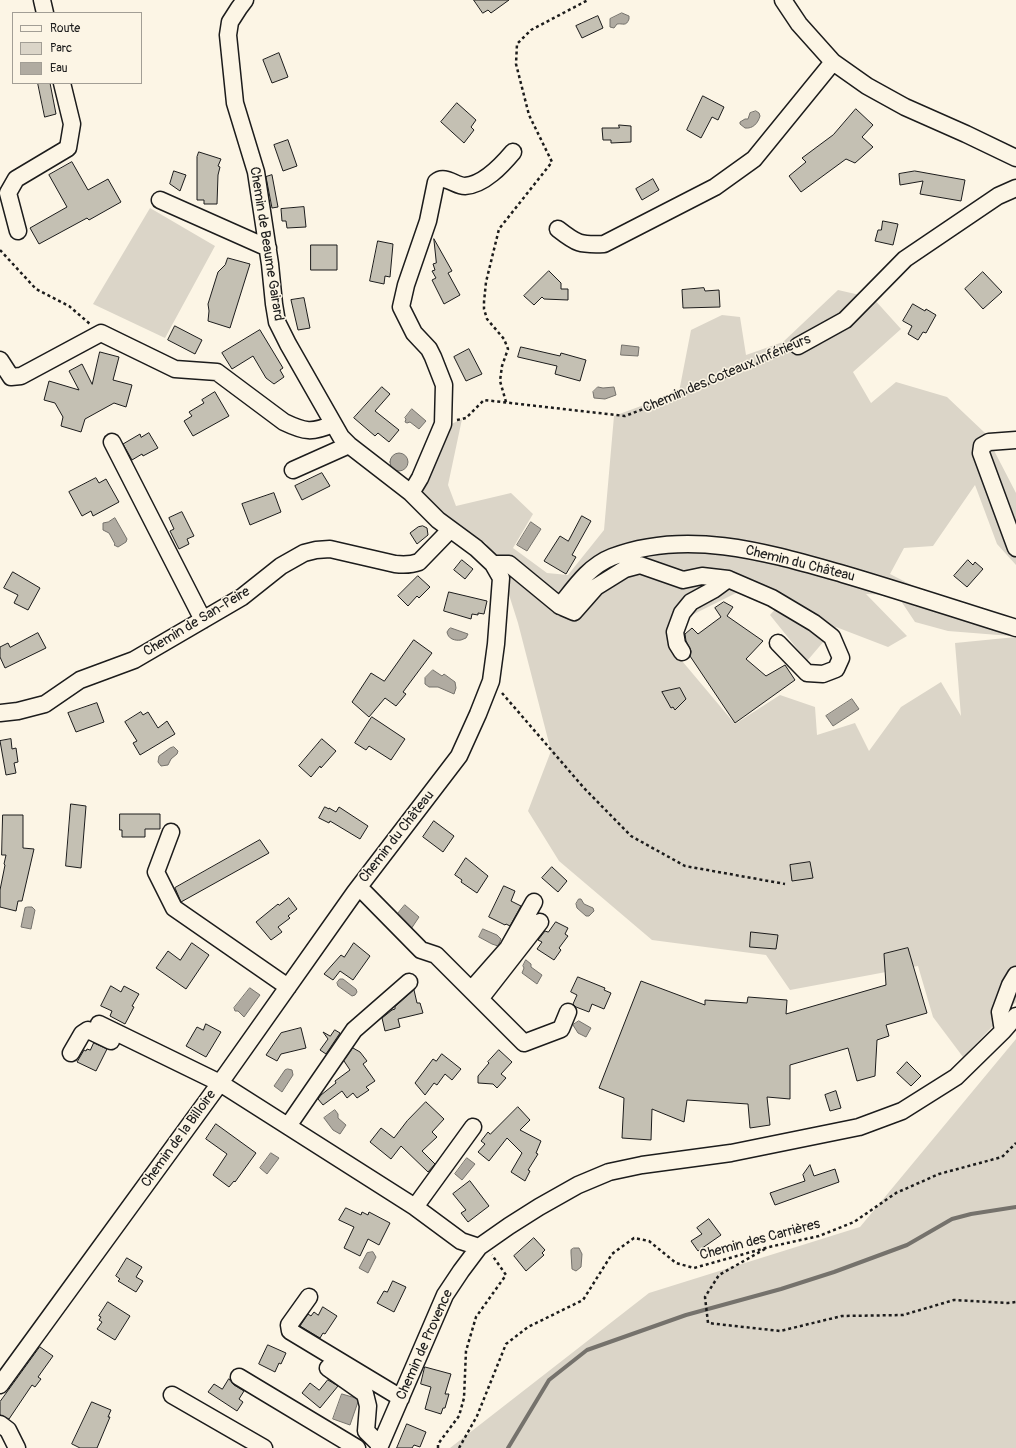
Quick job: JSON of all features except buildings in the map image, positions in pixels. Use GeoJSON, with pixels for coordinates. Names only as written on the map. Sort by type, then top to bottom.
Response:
{"type":"FeatureCollection","features":[{"type":"Feature","properties":{"kind":"street"},"geometry":{"type":"LineString","coordinates":[[42,0],[45,12]]}},
{"type":"Feature","properties":{"kind":"street","name":"Chemin de Beaume Gairard"},"geometry":{"type":"LineString","coordinates":[[245,0],[230,22],[228,34],[235,103],[256,172],[268,248],[277,322],[341,437],[349,445],[412,493]]}},
{"type":"Feature","properties":{"kind":"street"},"geometry":{"type":"LineString","coordinates":[[783,0],[799,24],[833,62],[867,86],[905,108],[966,134],[1016,158]]}},
{"type":"Feature","properties":{"kind":"street"},"geometry":{"type":"LineString","coordinates":[[558,229],[573,241],[588,244],[604,244],[715,187],[754,159],[833,62]]}},
{"type":"Feature","properties":{"kind":"street"},"geometry":{"type":"LineString","coordinates":[[18,231],[8,193],[16,179],[68,148],[72,124],[62,84]]}},
{"type":"Feature","properties":{"kind":"street"},"geometry":{"type":"LineString","coordinates":[[412,493],[444,424],[444,386],[433,357],[428,349],[414,334],[401,306],[406,285],[428,221],[436,182],[443,179],[465,186],[479,182],[498,169],[513,152]]}},
{"type":"Feature","properties":{"kind":"street","name":"Chemin des Coteaux Inférieurs"},"geometry":{"type":"LineString","coordinates":[[798,346],[845,320],[905,259],[998,196],[1016,188]]}},
{"type":"Feature","properties":{"kind":"street"},"geometry":{"type":"LineString","coordinates":[[160,200],[268,248]]}},
{"type":"Feature","properties":{"kind":"street"},"geometry":{"type":"LineString","coordinates":[[0,360],[11,377],[20,376],[101,333],[175,369],[217,372],[284,422],[296,428],[309,431],[321,429],[333,424]]}},
{"type":"Feature","properties":{"kind":"street"},"geometry":{"type":"LineString","coordinates":[[1016,440],[989,442],[982,446],[981,453],[1016,548]]}},
{"type":"Feature","properties":{"kind":"street"},"geometry":{"type":"LineString","coordinates":[[112,442],[203,620]]}},
{"type":"Feature","properties":{"kind":"street"},"geometry":{"type":"LineString","coordinates":[[293,470],[349,445]]}},
{"type":"Feature","properties":{"kind":"street","name":"Chemin du Château"},"geometry":{"type":"LineString","coordinates":[[216,1088],[359,887],[459,756],[491,681],[496,644],[501,578],[493,564],[476,548],[438,520],[412,493]]}},
{"type":"Feature","properties":{"kind":"street","name":"Chemin de San-Peire"},"geometry":{"type":"LineString","coordinates":[[0,713],[18,711],[45,704],[80,680],[134,660],[242,597],[281,566],[304,553],[330,549],[395,564],[412,564],[419,562],[450,530]]}},
{"type":"Feature","properties":{"kind":"street","name":"Chemin du Château"},"geometry":{"type":"LineString","coordinates":[[560,606],[588,571],[612,557],[656,545],[710,544],[779,556],[883,586],[1016,628]]}},
{"type":"Feature","properties":{"kind":"street"},"geometry":{"type":"LineString","coordinates":[[493,564],[509,564],[560,606],[574,612],[596,587],[625,569],[640,565],[683,580],[702,576],[728,579],[772,598],[814,623],[832,637],[841,658],[836,669],[823,674],[807,673],[778,643]]}},
{"type":"Feature","properties":{"kind":"street"},"geometry":{"type":"LineString","coordinates":[[682,652],[677,644],[675,632],[682,613],[692,602],[728,579]]}},
{"type":"Feature","properties":{"kind":"street"},"geometry":{"type":"LineString","coordinates":[[171,832],[156,872],[174,908],[288,987]]}},
{"type":"Feature","properties":{"kind":"street"},"geometry":{"type":"LineString","coordinates":[[359,887],[421,950],[436,955],[524,1044],[560,1029],[568,1012]]}},
{"type":"Feature","properties":{"kind":"street"},"geometry":{"type":"LineString","coordinates":[[475,995],[508,948],[534,902]]}},
{"type":"Feature","properties":{"kind":"street"},"geometry":{"type":"LineString","coordinates":[[475,995],[540,922]]}},
{"type":"Feature","properties":{"kind":"street"},"geometry":{"type":"LineString","coordinates":[[1003,1031],[1000,1012],[1010,985],[1016,975]]}},
{"type":"Feature","properties":{"kind":"street"},"geometry":{"type":"LineString","coordinates":[[288,1126],[354,1030],[409,982]]}},
{"type":"Feature","properties":{"kind":"street","name":"Chemin de Provence"},"geometry":{"type":"LineString","coordinates":[[379,1447],[445,1295],[479,1247],[539,1207],[578,1185],[609,1172],[642,1165],[731,1153],[859,1127],[902,1111],[956,1077],[1003,1031],[1016,1016]]}},
{"type":"Feature","properties":{"kind":"street"},"geometry":{"type":"LineString","coordinates":[[99,1024],[216,1088]]}},
{"type":"Feature","properties":{"kind":"street"},"geometry":{"type":"LineString","coordinates":[[70,1053],[82,1034],[88,1030],[204,1086],[216,1088]]}},
{"type":"Feature","properties":{"kind":"street","name":"Chemin de la Billoire"},"geometry":{"type":"LineString","coordinates":[[0,1385],[216,1088],[288,1126],[415,1207],[462,1240],[479,1247]]}},
{"type":"Feature","properties":{"kind":"street"},"geometry":{"type":"LineString","coordinates":[[415,1207],[473,1127]]}},
{"type":"Feature","properties":{"kind":"street"},"geometry":{"type":"LineString","coordinates":[[309,1297],[289,1325],[290,1331],[401,1398]]}},
{"type":"Feature","properties":{"kind":"street"},"geometry":{"type":"LineString","coordinates":[[328,1368],[365,1394],[368,1406],[366,1431],[379,1447]]}},
{"type":"Feature","properties":{"kind":"street"},"geometry":{"type":"LineString","coordinates":[[239,1377],[357,1448]]}},
{"type":"Feature","properties":{"kind":"street"},"geometry":{"type":"LineString","coordinates":[[172,1395],[264,1448]]}},
{"type":"Feature","properties":{"kind":"street"},"geometry":{"type":"LineString","coordinates":[[0,1424],[8,1430],[17,1448]]}},
{"type":"Feature","properties":{"kind":"path"},"geometry":{"type":"LineString","coordinates":[[506,402],[500,381],[502,366],[508,349],[504,339],[487,319],[484,302],[486,282],[499,229],[552,162],[529,115],[516,64],[517,44],[531,30],[588,0]]}},
{"type":"Feature","properties":{"kind":"path"},"geometry":{"type":"LineString","coordinates":[[0,250],[36,289],[69,306],[101,333]]}},
{"type":"Feature","properties":{"kind":"path","name":"Chemin des Coteaux Inférieurs"},"geometry":{"type":"LineString","coordinates":[[444,424],[466,418],[484,400],[625,416],[701,387],[798,346]]}},
{"type":"Feature","properties":{"kind":"path"},"geometry":{"type":"LineString","coordinates":[[491,681],[584,788],[632,836],[685,866],[786,884]]}},
{"type":"Feature","properties":{"kind":"path","name":"Chemin des Carrières"},"geometry":{"type":"LineString","coordinates":[[459,1448],[477,1416],[506,1344],[528,1327],[583,1300],[612,1254],[634,1238],[649,1241],[676,1263],[694,1268],[769,1247],[819,1236],[854,1222],[896,1194],[939,1174],[1002,1157],[1016,1143]]}},
{"type":"Feature","properties":{"kind":"path"},"geometry":{"type":"LineString","coordinates":[[438,1448],[438,1444],[459,1416],[464,1398],[466,1351],[476,1316],[506,1276],[490,1253],[479,1247]]}},
{"type":"Feature","properties":{"kind":"path"},"geometry":{"type":"LineString","coordinates":[[769,1247],[719,1275],[705,1297],[708,1323],[780,1331],[842,1316],[904,1316],[954,1300],[1008,1303],[1016,1302]]}},
{"type":"Feature","properties":{"kind":"green space"},"geometry":{"type":"Polygon","coordinates":[[[150,208],[215,246],[165,338],[93,304],[150,208]]]}},
{"type":"Feature","properties":{"kind":"green space"},"geometry":{"type":"Polygon","coordinates":[[[838,290],[873,298],[901,329],[853,372],[871,403],[896,382],[947,397],[985,433],[1016,493],[1016,565],[997,544],[975,485],[933,546],[904,548],[890,574],[1011,636],[948,631],[915,622],[897,595],[866,594],[907,636],[888,647],[836,627],[807,661],[770,615],[778,606],[752,585],[690,616],[672,649],[735,724],[780,695],[815,707],[817,735],[855,723],[869,751],[901,707],[941,682],[961,716],[955,643],[1016,637],[1016,1002],[963,1057],[933,1017],[918,966],[790,990],[766,955],[652,940],[559,861],[528,811],[551,751],[518,623],[504,579],[486,543],[445,520],[415,490],[445,427],[462,419],[448,485],[456,506],[511,493],[533,514],[513,548],[547,573],[568,575],[604,530],[614,416],[679,392],[691,330],[722,315],[740,317],[746,355],[783,342],[838,290]]]}},
{"type":"Feature","properties":{"kind":"green space"},"geometry":{"type":"Polygon","coordinates":[[[1016,1039],[1016,1448],[450,1448],[649,1293],[860,1227],[1016,1039]]]}},
{"type":"Feature","properties":{"kind":"water"},"geometry":{"type":"Polygon","coordinates":[[[622,13],[629,16],[627,23],[617,24],[614,28],[610,27],[610,19],[622,13]]]}},
{"type":"Feature","properties":{"kind":"water"},"geometry":{"type":"Polygon","coordinates":[[[756,111],[760,116],[755,125],[750,128],[745,128],[740,124],[740,122],[748,119],[750,113],[756,111]]]}},
{"type":"Feature","properties":{"kind":"water"},"geometry":{"type":"Polygon","coordinates":[[[622,345],[639,347],[638,356],[621,355],[622,345]]]}},
{"type":"Feature","properties":{"kind":"water"},"geometry":{"type":"Polygon","coordinates":[[[598,387],[614,387],[616,395],[605,399],[594,398],[593,392],[598,387]]]}},
{"type":"Feature","properties":{"kind":"water"},"geometry":{"type":"Polygon","coordinates":[[[412,409],[426,421],[419,429],[410,422],[405,422],[405,418],[412,409]]]}},
{"type":"Feature","properties":{"kind":"water"},"geometry":{"type":"Polygon","coordinates":[[[399,453],[405,456],[408,462],[405,468],[399,471],[393,468],[390,462],[393,456],[399,453]]]}},
{"type":"Feature","properties":{"kind":"water"},"geometry":{"type":"Polygon","coordinates":[[[115,518],[127,539],[126,542],[118,547],[114,545],[115,544],[109,533],[103,530],[103,523],[115,518]]]}},
{"type":"Feature","properties":{"kind":"water"},"geometry":{"type":"Polygon","coordinates":[[[531,522],[541,529],[527,551],[517,545],[531,522]]]}},
{"type":"Feature","properties":{"kind":"water"},"geometry":{"type":"Polygon","coordinates":[[[451,628],[468,634],[466,638],[454,640],[450,638],[447,632],[451,628]]]}},
{"type":"Feature","properties":{"kind":"water"},"geometry":{"type":"Polygon","coordinates":[[[433,670],[442,676],[444,674],[455,682],[456,688],[454,694],[438,687],[429,687],[425,684],[425,678],[433,670]]]}},
{"type":"Feature","properties":{"kind":"water"},"geometry":{"type":"Polygon","coordinates":[[[852,699],[859,709],[833,726],[826,716],[852,699]]]}},
{"type":"Feature","properties":{"kind":"water"},"geometry":{"type":"Polygon","coordinates":[[[174,747],[178,751],[177,754],[171,759],[168,765],[161,766],[158,762],[159,756],[170,748],[174,747]]]}},
{"type":"Feature","properties":{"kind":"water"},"geometry":{"type":"Polygon","coordinates":[[[579,899],[581,899],[584,904],[593,908],[594,911],[589,916],[586,916],[577,908],[576,904],[579,899]]]}},
{"type":"Feature","properties":{"kind":"water"},"geometry":{"type":"Polygon","coordinates":[[[405,905],[419,917],[411,929],[396,916],[405,905]]]}},
{"type":"Feature","properties":{"kind":"water"},"geometry":{"type":"Polygon","coordinates":[[[32,907],[35,910],[31,929],[21,927],[25,908],[32,907]]]}},
{"type":"Feature","properties":{"kind":"water"},"geometry":{"type":"Polygon","coordinates":[[[483,929],[497,935],[501,939],[498,946],[479,937],[483,929]]]}},
{"type":"Feature","properties":{"kind":"water"},"geometry":{"type":"Polygon","coordinates":[[[526,960],[531,964],[531,967],[542,975],[537,984],[522,973],[526,960]]]}},
{"type":"Feature","properties":{"kind":"water"},"geometry":{"type":"Polygon","coordinates":[[[340,979],[343,979],[356,989],[357,992],[355,995],[352,996],[338,986],[337,983],[340,979]]]}},
{"type":"Feature","properties":{"kind":"water"},"geometry":{"type":"Polygon","coordinates":[[[250,988],[260,995],[244,1017],[238,1011],[235,1011],[234,1008],[250,988]]]}},
{"type":"Feature","properties":{"kind":"water"},"geometry":{"type":"Polygon","coordinates":[[[579,1021],[591,1028],[586,1037],[578,1033],[573,1025],[579,1021]]]}},
{"type":"Feature","properties":{"kind":"water"},"geometry":{"type":"Polygon","coordinates":[[[285,1070],[292,1070],[293,1075],[282,1092],[274,1086],[285,1070]]]}},
{"type":"Feature","properties":{"kind":"water"},"geometry":{"type":"Polygon","coordinates":[[[335,1110],[338,1114],[338,1118],[346,1125],[340,1134],[333,1130],[324,1118],[335,1110]]]}},
{"type":"Feature","properties":{"kind":"water"},"geometry":{"type":"Polygon","coordinates":[[[271,1153],[279,1158],[267,1174],[260,1168],[271,1153]]]}},
{"type":"Feature","properties":{"kind":"water"},"geometry":{"type":"Polygon","coordinates":[[[467,1158],[475,1164],[462,1180],[455,1174],[467,1158]]]}},
{"type":"Feature","properties":{"kind":"water"},"geometry":{"type":"Polygon","coordinates":[[[574,1248],[579,1248],[582,1254],[581,1267],[576,1271],[572,1269],[571,1250],[574,1248]]]}},
{"type":"Feature","properties":{"kind":"water"},"geometry":{"type":"Polygon","coordinates":[[[373,1252],[376,1257],[368,1273],[359,1268],[367,1253],[373,1252]]]}},
{"type":"Feature","properties":{"kind":"water"},"geometry":{"type":"Polygon","coordinates":[[[342,1394],[359,1399],[350,1425],[333,1419],[342,1394]]]}},
{"type":"Feature","properties":{"kind":"waterway"},"geometry":{"type":"LineString","coordinates":[[508,1448],[549,1380],[587,1350],[686,1315],[781,1289],[834,1272],[907,1245],[952,1219],[971,1214],[1016,1207]]}}]}
